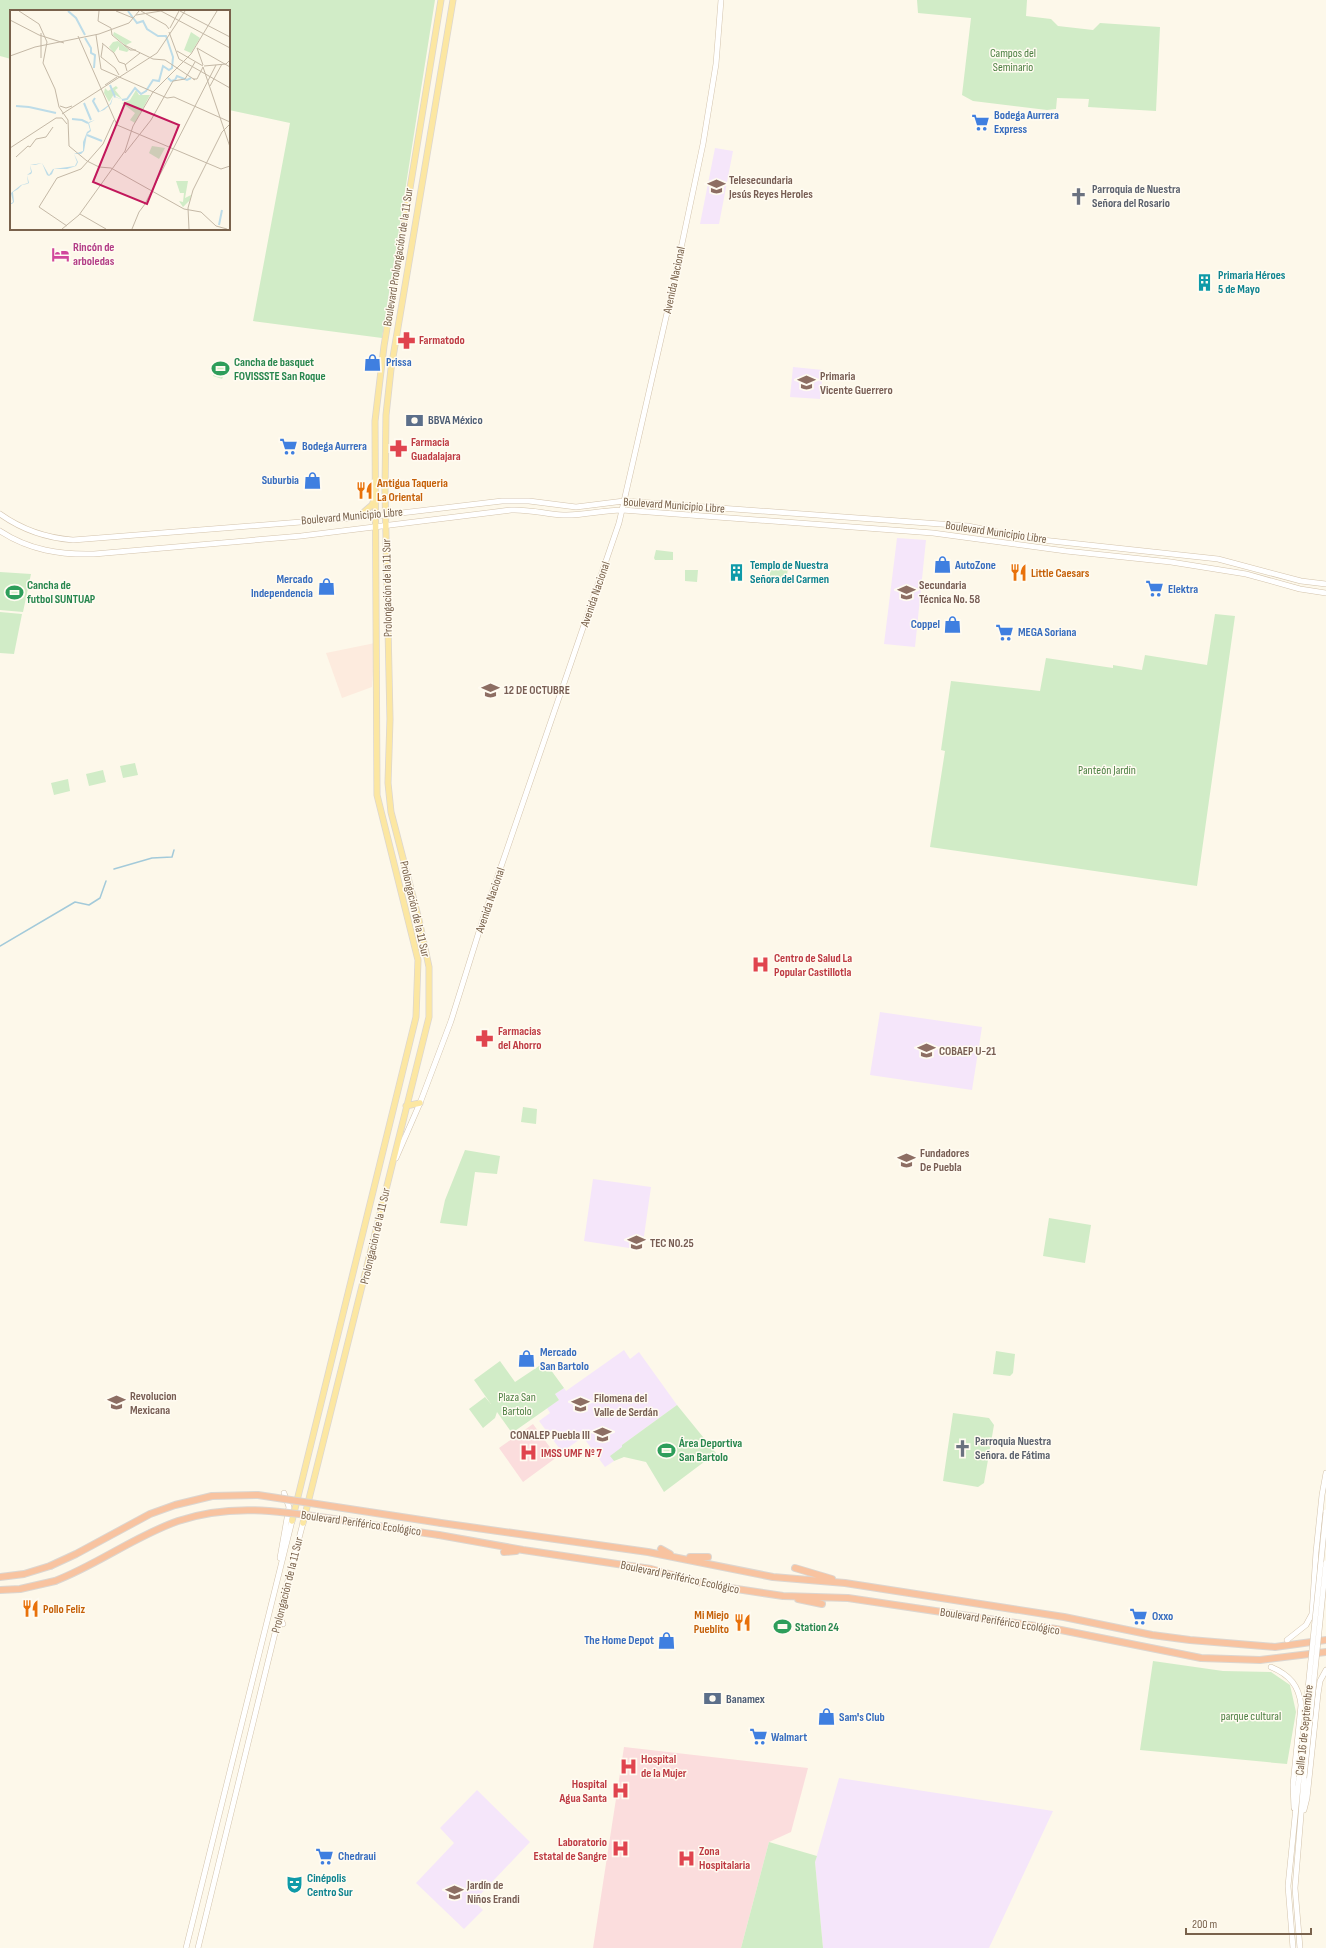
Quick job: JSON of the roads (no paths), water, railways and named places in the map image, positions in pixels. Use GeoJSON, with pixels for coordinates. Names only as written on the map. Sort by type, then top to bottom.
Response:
{"type":"FeatureCollection","features":[{"type":"Feature","properties":{"kind":"highway","name":"Boulevard Periférico Ecológico"},"geometry":{"type":"LineString","coordinates":[[0,1577],[24,1574],[50,1566],[76,1554],[150,1514],[175,1505],[212,1496],[258,1495],[677,1557],[773,1577],[845,1583],[1084,1620],[1152,1635],[1190,1640],[1275,1647],[1326,1640]]}},
{"type":"Feature","properties":{"kind":"highway","name":"Boulevard Periférico Ecológico"},"geometry":{"type":"LineString","coordinates":[[0,1590],[20,1589],[55,1581],[79,1572],[176,1522],[196,1515],[228,1510],[265,1510],[439,1535],[651,1569],[698,1582],[783,1596],[848,1598],[1056,1629],[1201,1658],[1260,1660],[1326,1652]]}},
{"type":"Feature","properties":{"kind":"highway"},"geometry":{"type":"LineString","coordinates":[[661,1549],[677,1557],[708,1557]]}},
{"type":"Feature","properties":{"kind":"highway"},"geometry":{"type":"LineString","coordinates":[[504,1552],[525,1550],[540,1557]]}},
{"type":"Feature","properties":{"kind":"highway"},"geometry":{"type":"LineString","coordinates":[[795,1568],[845,1583]]}},
{"type":"Feature","properties":{"kind":"highway"},"geometry":{"type":"LineString","coordinates":[[783,1596],[822,1604]]}},
{"type":"Feature","properties":{"kind":"main road","name":"Boulevard Prolongación de la 11 Sur"},"geometry":{"type":"LineString","coordinates":[[376,516],[375,421],[378,382],[441,0]]}},
{"type":"Feature","properties":{"kind":"main road","name":"Boulevard Prolongación de la 11 Sur"},"geometry":{"type":"LineString","coordinates":[[386,515],[386,421],[388,391],[453,0]]}},
{"type":"Feature","properties":{"kind":"main road","name":"Avenida Nacional"},"geometry":{"type":"LineString","coordinates":[[392,1166],[420,1103],[451,1021],[489,901],[608,556],[622,510],[672,291],[703,144],[716,64],[721,0]]}},
{"type":"Feature","properties":{"kind":"main road"},"geometry":{"type":"LineString","coordinates":[[358,517],[372,505],[376,490]]}},
{"type":"Feature","properties":{"kind":"main road","name":"Boulevard Municipio Libre"},"geometry":{"type":"LineString","coordinates":[[0,514],[25,528],[40,534],[73,540],[376,516],[502,501],[529,501],[576,507],[624,501],[968,526],[1033,539],[1218,559],[1301,581],[1326,584]]}},
{"type":"Feature","properties":{"kind":"main road","name":"Boulevard Municipio Libre"},"geometry":{"type":"LineString","coordinates":[[0,532],[22,544],[43,550],[71,555],[152,550],[376,527],[510,510],[528,509],[562,515],[576,515],[622,510],[933,533],[1066,551],[1171,562],[1246,574],[1300,589],[1326,593]]}},
{"type":"Feature","properties":{"kind":"main road","name":"Prolongación de la 11 Sur"},"geometry":{"type":"LineString","coordinates":[[198,1948],[279,1616],[429,1017],[431,982],[430,967],[391,812],[389,794],[390,719],[386,515]]}},
{"type":"Feature","properties":{"kind":"main road","name":"Prolongación de la 11 Sur"},"geometry":{"type":"LineString","coordinates":[[186,1948],[415,1024],[418,1000],[418,960],[377,795],[376,516]]}},
{"type":"Feature","properties":{"kind":"main road"},"geometry":{"type":"LineString","coordinates":[[406,1106],[420,1103]]}},
{"type":"Feature","properties":{"kind":"main road"},"geometry":{"type":"LineString","coordinates":[[1287,1640],[1306,1625],[1312,1614],[1316,1552],[1322,1495],[1326,1473]]}},
{"type":"Feature","properties":{"kind":"main road"},"geometry":{"type":"LineString","coordinates":[[277,1582],[276,1572],[289,1507],[284,1493]]}},
{"type":"Feature","properties":{"kind":"main road","name":"Calle 16 de Septiembre"},"geometry":{"type":"LineString","coordinates":[[1300,1948],[1295,1888],[1301,1822],[1302,1778],[1326,1512]]}},
{"type":"Feature","properties":{"kind":"main road","name":"Calle 16 de Septiembre"},"geometry":{"type":"LineString","coordinates":[[1293,1948],[1288,1886],[1295,1819],[1302,1778],[1326,1563]]}},
{"type":"Feature","properties":{"kind":"main road"},"geometry":{"type":"LineString","coordinates":[[279,1616],[283,1624]]}},
{"type":"Feature","properties":{"kind":"main road"},"geometry":{"type":"LineString","coordinates":[[1272,1667],[1293,1681],[1300,1695],[1301,1705],[1293,1799],[1295,1819]]}},
{"type":"Feature","properties":{"kind":"main road"},"geometry":{"type":"LineString","coordinates":[[1301,1822],[1307,1798],[1320,1681],[1326,1670]]}},
{"type":"Feature","properties":{"kind":"waterway"},"geometry":{"type":"LineString","coordinates":[[114,869],[152,858],[172,857],[174,850]]}},
{"type":"Feature","properties":{"kind":"waterway"},"geometry":{"type":"LineString","coordinates":[[0,946],[75,902],[89,905],[100,898],[106,881]]}},
{"type":"Feature","properties":{"kind":"place","name":"Bodega Aurrera Express"},"geometry":{"type":"Point","coordinates":[981,122]}},
{"type":"Feature","properties":{"kind":"place","name":"Telesecundaria Jesús Reyes Heroles"},"geometry":{"type":"Point","coordinates":[716,187]}},
{"type":"Feature","properties":{"kind":"place","name":"Parroquia de Nuestra Señora del Rosario"},"geometry":{"type":"Point","coordinates":[1079,196]}},
{"type":"Feature","properties":{"kind":"place","name":"Rincón de arboledas"},"geometry":{"type":"Point","coordinates":[60,254]}},
{"type":"Feature","properties":{"kind":"place","name":"Primaria Héroes 5 de Mayo"},"geometry":{"type":"Point","coordinates":[1205,282]}},
{"type":"Feature","properties":{"kind":"place","name":"Farmatodo"},"geometry":{"type":"Point","coordinates":[406,340]}},
{"type":"Feature","properties":{"kind":"place","name":"Prissa"},"geometry":{"type":"Point","coordinates":[373,362]}},
{"type":"Feature","properties":{"kind":"place","name":"Cancha de basquet FOVISSSTE San Roque"},"geometry":{"type":"Point","coordinates":[221,369]}},
{"type":"Feature","properties":{"kind":"place","name":"Primaria Vicente Guerrero"},"geometry":{"type":"Point","coordinates":[807,383]}},
{"type":"Feature","properties":{"kind":"place","name":"BBVA México"},"geometry":{"type":"Point","coordinates":[415,420]}},
{"type":"Feature","properties":{"kind":"place","name":"Bodega Aurrera"},"geometry":{"type":"Point","coordinates":[289,446]}},
{"type":"Feature","properties":{"kind":"place","name":"Farmacia Guadalajara"},"geometry":{"type":"Point","coordinates":[398,449]}},
{"type":"Feature","properties":{"kind":"place","name":"Suburbia"},"geometry":{"type":"Point","coordinates":[312,480]}},
{"type":"Feature","properties":{"kind":"place","name":"Antigua Taqueria La Oriental"},"geometry":{"type":"Point","coordinates":[364,490]}},
{"type":"Feature","properties":{"kind":"place","name":"AutoZone"},"geometry":{"type":"Point","coordinates":[942,565]}},
{"type":"Feature","properties":{"kind":"place","name":"Templo de Nuestra Señora del Carmen"},"geometry":{"type":"Point","coordinates":[737,572]}},
{"type":"Feature","properties":{"kind":"place","name":"Little Caesars"},"geometry":{"type":"Point","coordinates":[1018,573]}},
{"type":"Feature","properties":{"kind":"place","name":"Mercado Independencia"},"geometry":{"type":"Point","coordinates":[326,586]}},
{"type":"Feature","properties":{"kind":"place","name":"Elektra"},"geometry":{"type":"Point","coordinates":[1155,589]}},
{"type":"Feature","properties":{"kind":"place","name":"Cancha de futbol SUNTUAP"},"geometry":{"type":"Point","coordinates":[14,592]}},
{"type":"Feature","properties":{"kind":"place","name":"Secundaria Técnica No. 58"},"geometry":{"type":"Point","coordinates":[906,592]}},
{"type":"Feature","properties":{"kind":"place","name":"Coppel"},"geometry":{"type":"Point","coordinates":[953,624]}},
{"type":"Feature","properties":{"kind":"place","name":"MEGA Soriana"},"geometry":{"type":"Point","coordinates":[1005,632]}},
{"type":"Feature","properties":{"kind":"place","name":"12 DE OCTUBRE"},"geometry":{"type":"Point","coordinates":[491,690]}},
{"type":"Feature","properties":{"kind":"place","name":"Centro de Salud La Popular Castillotla"},"geometry":{"type":"Point","coordinates":[761,965]}},
{"type":"Feature","properties":{"kind":"place","name":"Farmacias del Ahorro"},"geometry":{"type":"Point","coordinates":[485,1038]}},
{"type":"Feature","properties":{"kind":"place","name":"COBAEP U-21"},"geometry":{"type":"Point","coordinates":[926,1051]}},
{"type":"Feature","properties":{"kind":"place","name":"Fundadores De Puebla"},"geometry":{"type":"Point","coordinates":[907,1160]}},
{"type":"Feature","properties":{"kind":"place","name":"TEC N0.25"},"geometry":{"type":"Point","coordinates":[637,1243]}},
{"type":"Feature","properties":{"kind":"place","name":"Mercado San Bartolo"},"geometry":{"type":"Point","coordinates":[527,1359]}},
{"type":"Feature","properties":{"kind":"place","name":"Revolucion Mexicana"},"geometry":{"type":"Point","coordinates":[117,1403]}},
{"type":"Feature","properties":{"kind":"place","name":"Filomena del Valle de Serdán"},"geometry":{"type":"Point","coordinates":[581,1405]}},
{"type":"Feature","properties":{"kind":"place","name":"CONALEP Puebla III"},"geometry":{"type":"Point","coordinates":[603,1435]}},
{"type":"Feature","properties":{"kind":"place","name":"Parroquia Nuestra Señora. de Fátima"},"geometry":{"type":"Point","coordinates":[962,1448]}},
{"type":"Feature","properties":{"kind":"place","name":"Área Deportiva San Bartolo"},"geometry":{"type":"Point","coordinates":[666,1450]}},
{"type":"Feature","properties":{"kind":"place","name":"IMSS UMF Nº 7"},"geometry":{"type":"Point","coordinates":[528,1453]}},
{"type":"Feature","properties":{"kind":"place","name":"Pollo Feliz"},"geometry":{"type":"Point","coordinates":[30,1609]}},
{"type":"Feature","properties":{"kind":"place","name":"Oxxo"},"geometry":{"type":"Point","coordinates":[1139,1616]}},
{"type":"Feature","properties":{"kind":"place","name":"Mi Miejo Pueblito"},"geometry":{"type":"Point","coordinates":[742,1622]}},
{"type":"Feature","properties":{"kind":"place","name":"Station 24"},"geometry":{"type":"Point","coordinates":[782,1627]}},
{"type":"Feature","properties":{"kind":"place","name":"The Home Depot"},"geometry":{"type":"Point","coordinates":[667,1640]}},
{"type":"Feature","properties":{"kind":"place","name":"Banamex"},"geometry":{"type":"Point","coordinates":[713,1699]}},
{"type":"Feature","properties":{"kind":"place","name":"Sam's Club"},"geometry":{"type":"Point","coordinates":[826,1717]}},
{"type":"Feature","properties":{"kind":"place","name":"Walmart"},"geometry":{"type":"Point","coordinates":[758,1737]}},
{"type":"Feature","properties":{"kind":"place","name":"Hospital de la Mujer"},"geometry":{"type":"Point","coordinates":[628,1766]}},
{"type":"Feature","properties":{"kind":"place","name":"Hospital Agua Santa"},"geometry":{"type":"Point","coordinates":[620,1791]}},
{"type":"Feature","properties":{"kind":"place","name":"Laboratorio Estatal de Sangre"},"geometry":{"type":"Point","coordinates":[620,1849]}},
{"type":"Feature","properties":{"kind":"place","name":"Chedraui"},"geometry":{"type":"Point","coordinates":[325,1856]}},
{"type":"Feature","properties":{"kind":"place","name":"Zona Hospitalaria"},"geometry":{"type":"Point","coordinates":[686,1858]}},
{"type":"Feature","properties":{"kind":"place","name":"Cinépolis Centro Sur"},"geometry":{"type":"Point","coordinates":[294,1885]}},
{"type":"Feature","properties":{"kind":"place","name":"Jardín de Niños Erandi"},"geometry":{"type":"Point","coordinates":[454,1892]}},
{"type":"Feature","properties":{"kind":"park label","name":"Campos del Seminario"},"geometry":{"type":"Point","coordinates":[1013,60]}},
{"type":"Feature","properties":{"kind":"park label","name":"Panteón Jardín"},"geometry":{"type":"Point","coordinates":[1107,770]}},
{"type":"Feature","properties":{"kind":"park label","name":"Plaza San Bartolo"},"geometry":{"type":"Point","coordinates":[517,1404]}},
{"type":"Feature","properties":{"kind":"park label","name":"parque cultural"},"geometry":{"type":"Point","coordinates":[1251,1716]}}]}
